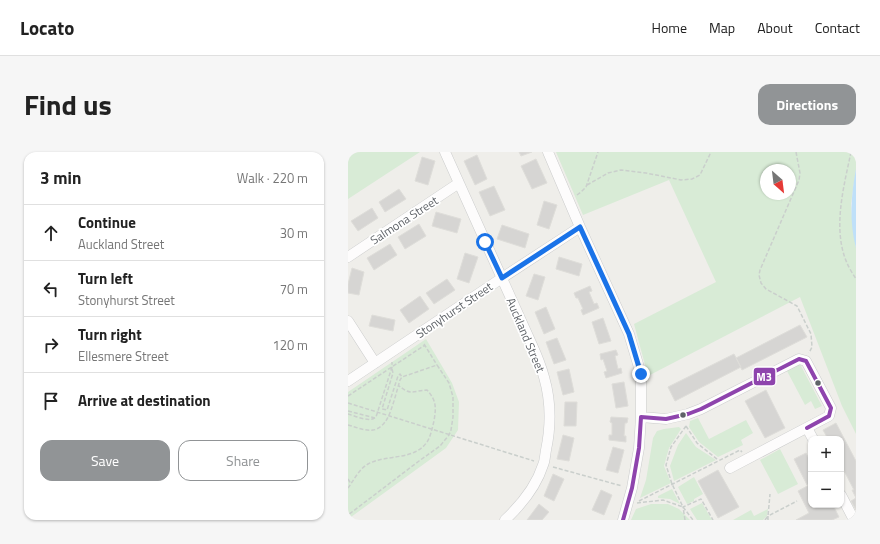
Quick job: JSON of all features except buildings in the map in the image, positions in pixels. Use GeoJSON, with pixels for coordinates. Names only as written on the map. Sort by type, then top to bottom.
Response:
{"type":"FeatureCollection","features":[{"type":"Feature","properties":{"kind":"street"},"geometry":{"type":"LineString","coordinates":[[445,152],[459,183]]}},
{"type":"Feature","properties":{"kind":"street"},"geometry":{"type":"LineString","coordinates":[[549,154],[580,227],[629,334],[641,374],[639,448],[632,488],[623,520]]}},
{"type":"Feature","properties":{"kind":"street","name":"Auckland Street"},"geometry":{"type":"LineString","coordinates":[[459,183],[532,345],[540,364],[548,392],[550,416],[544,465],[533,487],[522,502],[505,520]]}},
{"type":"Feature","properties":{"kind":"street","name":"Salmona Street"},"geometry":{"type":"LineString","coordinates":[[348,257],[459,183]]}},
{"type":"Feature","properties":{"kind":"street","name":"Stonyhurst Street"},"geometry":{"type":"LineString","coordinates":[[348,381],[580,227]]}},
{"type":"Feature","properties":{"kind":"street"},"geometry":{"type":"LineString","coordinates":[[348,321],[375,363]]}},
{"type":"Feature","properties":{"kind":"street"},"geometry":{"type":"LineString","coordinates":[[641,417],[666,419],[688,414],[701,409],[799,359],[806,360],[831,408],[829,416],[730,468]]}},
{"type":"Feature","properties":{"kind":"street"},"geometry":{"type":"LineString","coordinates":[[807,428],[811,436]]}},
{"type":"Feature","properties":{"kind":"street"},"geometry":{"type":"LineString","coordinates":[[844,501],[854,520]]}},
{"type":"Feature","properties":{"kind":"path"},"geometry":{"type":"LineString","coordinates":[[587,185],[598,152]]}},
{"type":"Feature","properties":{"kind":"path"},"geometry":{"type":"LineString","coordinates":[[568,198],[581,192],[587,185],[608,173],[620,170],[646,173],[681,180],[692,179],[700,175],[711,152]]}},
{"type":"Feature","properties":{"kind":"path"},"geometry":{"type":"LineString","coordinates":[[796,152],[800,173],[799,180],[759,275],[761,283],[766,289],[797,306],[811,334],[812,347],[806,360]]}},
{"type":"Feature","properties":{"kind":"path"},"geometry":{"type":"LineString","coordinates":[[851,152],[840,209],[841,238],[847,263],[856,279]]}},
{"type":"Feature","properties":{"kind":"path"},"geometry":{"type":"LineString","coordinates":[[348,515],[440,446],[449,435],[453,417],[453,397],[449,383],[419,334]]}},
{"type":"Feature","properties":{"kind":"path"},"geometry":{"type":"LineString","coordinates":[[348,396],[425,345]]}},
{"type":"Feature","properties":{"kind":"path"},"geometry":{"type":"LineString","coordinates":[[390,353],[392,357],[393,373],[382,409],[386,410],[400,374],[402,377],[437,365]]}},
{"type":"Feature","properties":{"kind":"path"},"geometry":{"type":"LineString","coordinates":[[348,413],[374,420],[378,412],[392,367]]}},
{"type":"Feature","properties":{"kind":"path"},"geometry":{"type":"LineString","coordinates":[[348,425],[365,430],[374,430],[380,427],[386,421],[402,377]]}},
{"type":"Feature","properties":{"kind":"path"},"geometry":{"type":"LineString","coordinates":[[348,488],[362,469],[368,464],[383,459],[408,454],[420,449],[428,441],[436,408],[432,396],[427,390],[411,393],[398,385]]}},
{"type":"Feature","properties":{"kind":"path"},"geometry":{"type":"LineString","coordinates":[[348,403],[544,465],[632,488]]}},
{"type":"Feature","properties":{"kind":"path"},"geometry":{"type":"LineString","coordinates":[[688,414],[686,426],[671,447],[666,465],[672,484],[684,507],[693,520]]}},
{"type":"Feature","properties":{"kind":"path"},"geometry":{"type":"LineString","coordinates":[[686,426],[697,444],[719,461]]}},
{"type":"Feature","properties":{"kind":"path"},"geometry":{"type":"LineString","coordinates":[[713,520],[701,499],[684,507],[663,500],[636,503],[740,450],[750,458]]}},
{"type":"Feature","properties":{"kind":"path"},"geometry":{"type":"LineString","coordinates":[[348,479],[351,484]]}},
{"type":"Feature","properties":{"kind":"path"},"geometry":{"type":"LineString","coordinates":[[768,520],[770,494]]}},
{"type":"Feature","properties":{"kind":"path"},"geometry":{"type":"LineString","coordinates":[[765,520],[768,516],[797,501]]}},
{"type":"Feature","properties":{"kind":"path"},"geometry":{"type":"LineString","coordinates":[[684,507],[685,520]]}},
{"type":"Feature","properties":{"kind":"green space"},"geometry":{"type":"Polygon","coordinates":[[[348,152],[420,152],[348,199],[348,152]]]}},
{"type":"Feature","properties":{"kind":"green space"},"geometry":{"type":"Polygon","coordinates":[[[556,152],[856,152],[856,169],[851,204],[856,248],[856,434],[842,406],[800,297],[648,376],[634,324],[716,282],[669,180],[583,215],[556,152]]]}},
{"type":"Feature","properties":{"kind":"green space"},"geometry":{"type":"Polygon","coordinates":[[[426,339],[452,383],[459,402],[458,430],[446,448],[351,517],[348,513],[348,392],[426,339]]]}},
{"type":"Feature","properties":{"kind":"green space"},"geometry":{"type":"Polygon","coordinates":[[[800,364],[822,406],[815,409],[811,401],[805,405],[787,371],[800,364]]]}},
{"type":"Feature","properties":{"kind":"green space"},"geometry":{"type":"Polygon","coordinates":[[[698,418],[709,439],[746,420],[753,433],[741,440],[743,445],[718,457],[699,442],[689,427],[690,421],[698,418]]]}},
{"type":"Feature","properties":{"kind":"green space"},"geometry":{"type":"Polygon","coordinates":[[[679,427],[681,429],[669,448],[664,466],[671,483],[640,498],[646,480],[653,438],[657,431],[679,427]]]}},
{"type":"Feature","properties":{"kind":"green space"},"geometry":{"type":"Polygon","coordinates":[[[686,433],[696,447],[716,460],[674,481],[670,466],[678,445],[686,433]]]}},
{"type":"Feature","properties":{"kind":"green space"},"geometry":{"type":"Polygon","coordinates":[[[780,449],[798,484],[778,494],[760,460],[780,449]]]}},
{"type":"Feature","properties":{"kind":"green space"},"geometry":{"type":"Polygon","coordinates":[[[694,477],[703,494],[687,504],[678,487],[694,477]]]}},
{"type":"Feature","properties":{"kind":"green space"},"geometry":{"type":"Polygon","coordinates":[[[672,489],[680,504],[670,499],[658,498],[658,496],[672,489]]]}},
{"type":"Feature","properties":{"kind":"green space"},"geometry":{"type":"Polygon","coordinates":[[[702,503],[712,520],[697,520],[690,509],[702,503]]]}},
{"type":"Feature","properties":{"kind":"green space"},"geometry":{"type":"Polygon","coordinates":[[[651,504],[668,504],[679,509],[690,520],[631,520],[636,509],[651,504]]]}},
{"type":"Feature","properties":{"kind":"green space"},"geometry":{"type":"Polygon","coordinates":[[[768,509],[767,516],[763,520],[733,520],[751,510],[754,516],[768,509]]]}},
{"type":"Feature","properties":{"kind":"water"},"geometry":{"type":"Polygon","coordinates":[[[856,169],[856,248],[852,228],[852,208],[856,169]]]}},
{"type":"Feature","properties":{"kind":"transit line","name":"M3"},"geometry":{"type":"LineString","coordinates":[[641,417],[666,419],[688,414],[701,409],[799,359],[806,361],[831,408],[829,416],[807,428]]}},
{"type":"Feature","properties":{"kind":"transit line","name":"M3"},"geometry":{"type":"LineString","coordinates":[[623,520],[632,488],[639,448],[641,417]]}},
{"type":"Feature","properties":{"kind":"route"},"geometry":{"type":"LineString","coordinates":[[485,242],[502,278],[580,227],[629,334],[641,374]]}}]}
